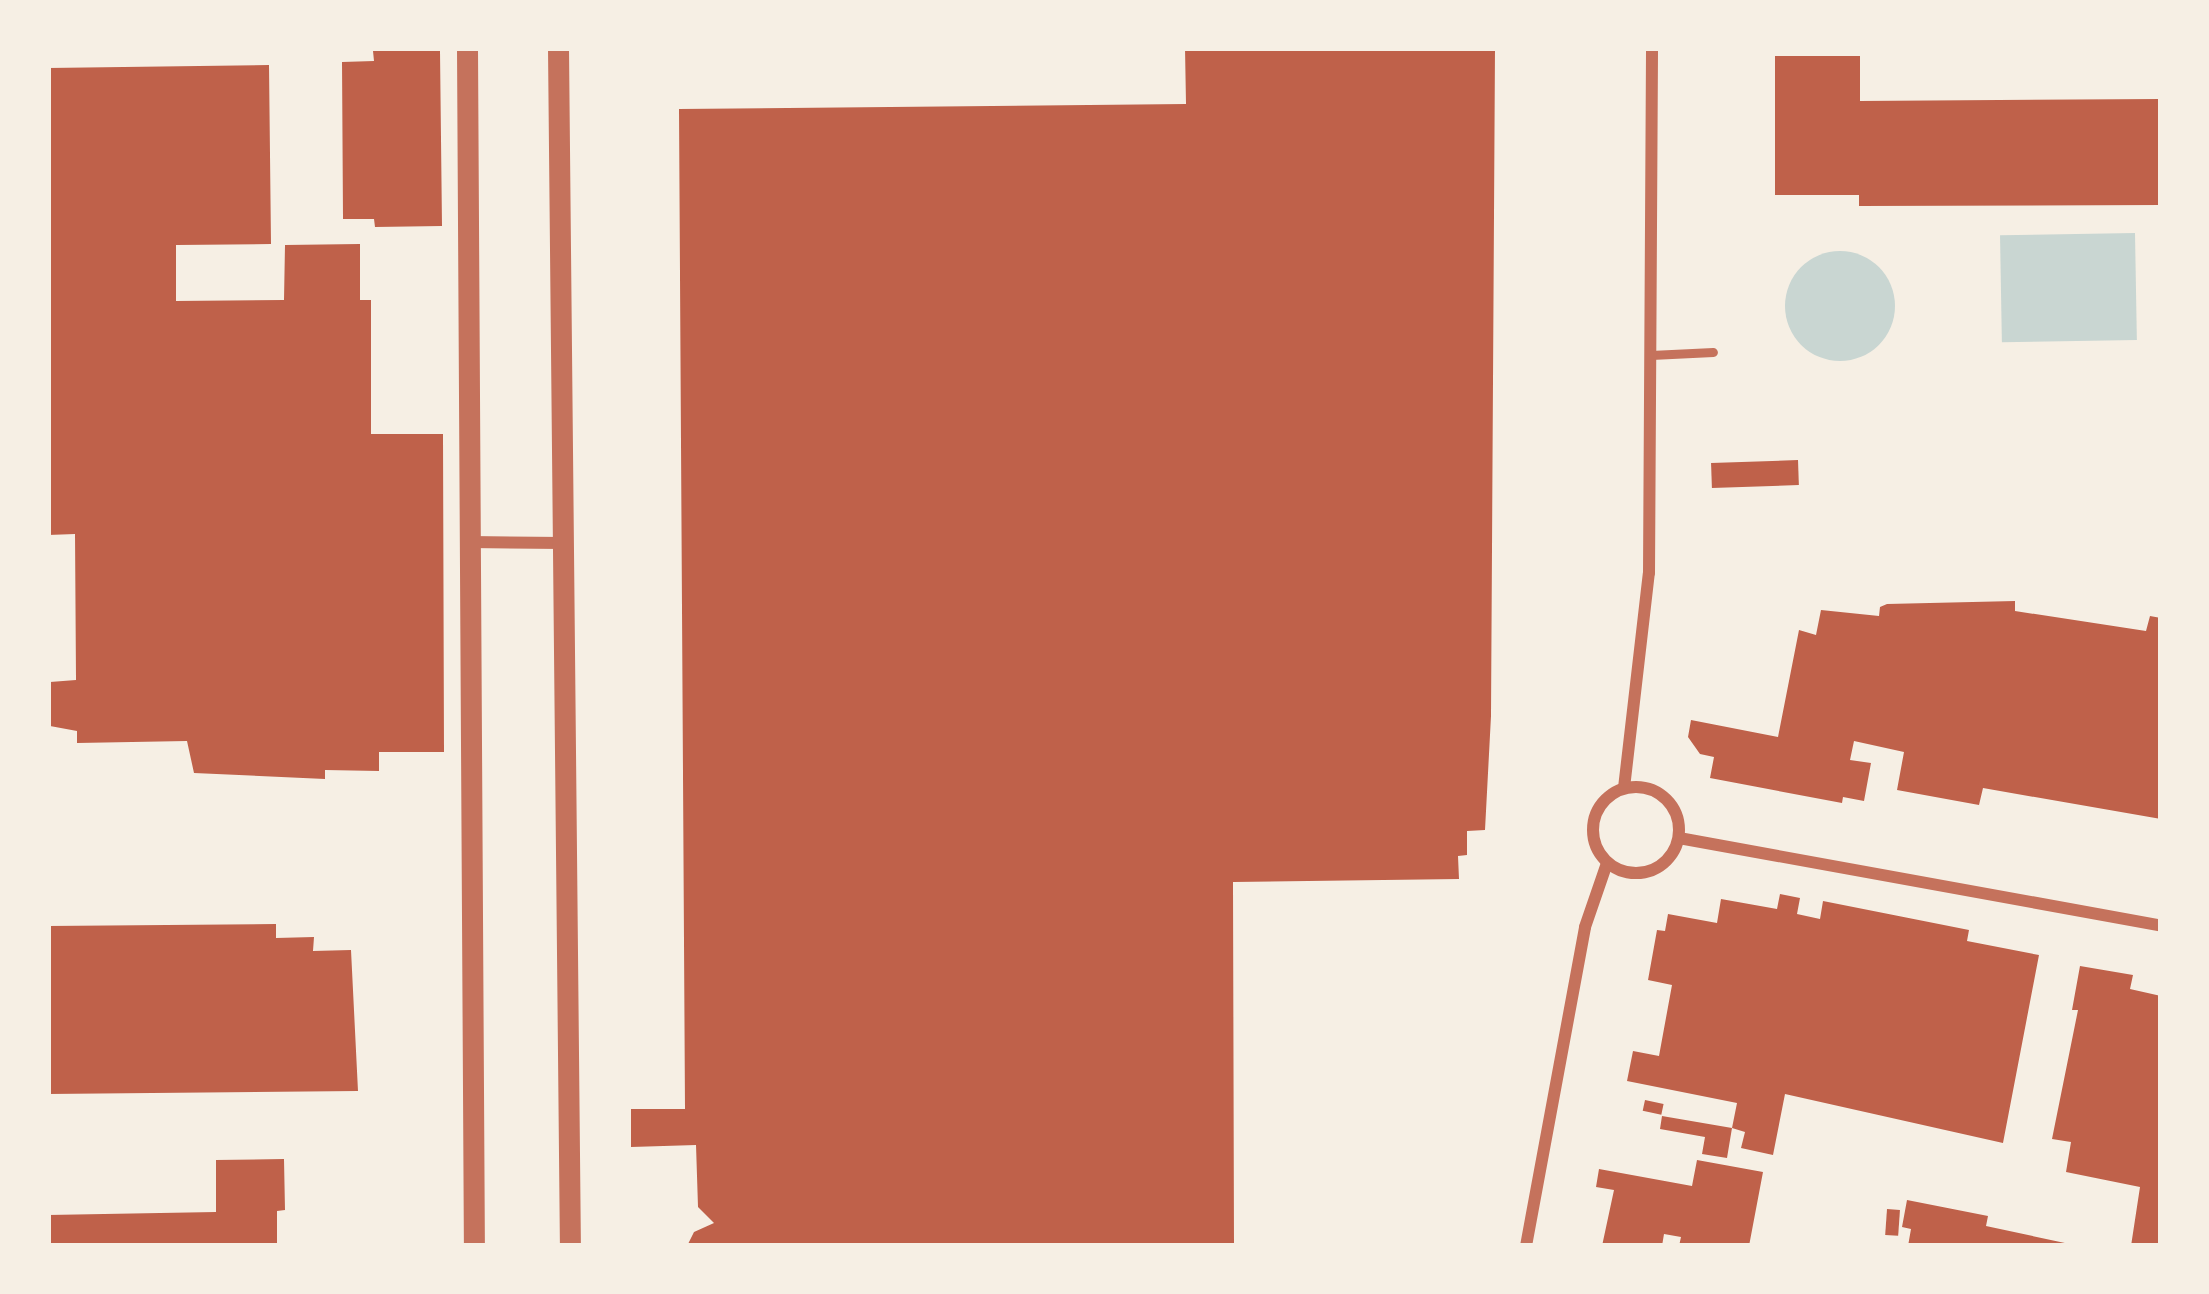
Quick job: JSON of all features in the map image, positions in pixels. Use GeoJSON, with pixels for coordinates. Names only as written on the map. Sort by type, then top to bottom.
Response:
{"type":"FeatureCollection","features":[{"type":"Feature","properties":{"kind":"street"},"geometry":{"type":"LineString","coordinates":[[467,48],[474,1246]]}},
{"type":"Feature","properties":{"kind":"street"},"geometry":{"type":"LineString","coordinates":[[558,48],[570,1246]]}},
{"type":"Feature","properties":{"kind":"street"},"geometry":{"type":"LineString","coordinates":[[1624,788],[1649,574],[1652,48]]}},
{"type":"Feature","properties":{"kind":"street"},"geometry":{"type":"LineString","coordinates":[[470,542],[563,543]]}},
{"type":"Feature","properties":{"kind":"street"},"geometry":{"type":"LineString","coordinates":[[1624,788],[1653,790],[1665,798],[1679,823],[1679,838],[1674,851],[1653,871],[1637,874],[1607,863],[1592,835],[1594,818],[1600,805],[1624,788]]}},
{"type":"Feature","properties":{"kind":"street"},"geometry":{"type":"LineString","coordinates":[[1679,838],[2161,926]]}},
{"type":"Feature","properties":{"kind":"street"},"geometry":{"type":"LineString","coordinates":[[1526,1246],[1586,927],[1607,863]]}},
{"type":"Feature","properties":{"kind":"lane"},"geometry":{"type":"LineString","coordinates":[[1651,355],[1713,352]]}},
{"type":"Feature","properties":{"kind":"shaded area"},"geometry":{"type":"Polygon","coordinates":[[[2135,233],[2137,340],[2002,342],[2000,235],[2135,233]]]}},
{"type":"Feature","properties":{"kind":"shaded area"},"geometry":{"type":"Polygon","coordinates":[[[1840,251],[1861,255],[1879,267],[1891,285],[1895,306],[1891,327],[1879,345],[1861,357],[1840,361],[1819,357],[1801,345],[1789,327],[1785,306],[1789,285],[1801,267],[1819,255],[1840,251]]]}},
{"type":"Feature","properties":{"kind":"building"},"geometry":{"type":"Polygon","coordinates":[[[1185,48],[1495,48],[1491,716],[1485,830],[1467,831],[1467,855],[1458,856],[1459,879],[1233,882],[1234,1246],[687,1246],[694,1232],[714,1223],[698,1207],[696,1145],[631,1147],[631,1109],[685,1109],[679,109],[1186,104],[1185,48]]]}},
{"type":"Feature","properties":{"kind":"building"},"geometry":{"type":"Polygon","coordinates":[[[373,51],[440,51],[442,226],[375,227],[374,219],[343,219],[342,62],[374,61],[373,51]]]}},
{"type":"Feature","properties":{"kind":"building"},"geometry":{"type":"Polygon","coordinates":[[[1775,56],[1860,56],[1860,101],[2161,99],[2161,205],[1859,206],[1859,195],[1775,195],[1775,56]]]}},
{"type":"Feature","properties":{"kind":"building"},"geometry":{"type":"Polygon","coordinates":[[[269,65],[271,244],[176,245],[176,301],[284,300],[285,245],[360,244],[360,300],[371,300],[371,434],[443,434],[444,752],[379,752],[379,771],[325,770],[325,779],[194,773],[187,741],[77,743],[77,731],[50,726],[50,682],[76,680],[75,534],[48,535],[48,68],[269,65]]]}},
{"type":"Feature","properties":{"kind":"building"},"geometry":{"type":"Polygon","coordinates":[[[1798,460],[1799,485],[1712,488],[1711,463],[1798,460]]]}},
{"type":"Feature","properties":{"kind":"building"},"geometry":{"type":"Polygon","coordinates":[[[2015,601],[2015,611],[2146,631],[2150,616],[2161,618],[2161,819],[1983,788],[1979,805],[1897,790],[1904,752],[1854,741],[1850,760],[1871,763],[1864,801],[1843,797],[1842,803],[1710,778],[1714,757],[1700,754],[1688,737],[1691,720],[1778,737],[1799,630],[1816,635],[1821,610],[1879,616],[1880,607],[1887,604],[2015,601]]]}},
{"type":"Feature","properties":{"kind":"building"},"geometry":{"type":"Polygon","coordinates":[[[1780,894],[1800,898],[1797,914],[1820,919],[1823,901],[1969,930],[1967,941],[2039,955],[2003,1143],[1785,1094],[1773,1155],[1741,1148],[1745,1132],[1732,1128],[1737,1103],[1627,1081],[1633,1051],[1659,1056],[1672,985],[1648,980],[1657,930],[1665,931],[1668,914],[1717,923],[1721,899],[1777,909],[1780,894]]]}},
{"type":"Feature","properties":{"kind":"building"},"geometry":{"type":"Polygon","coordinates":[[[276,924],[276,938],[314,937],[313,951],[351,950],[358,1091],[48,1094],[48,926],[276,924]]]}},
{"type":"Feature","properties":{"kind":"building"},"geometry":{"type":"Polygon","coordinates":[[[2080,966],[2133,975],[2130,989],[2161,996],[2161,1246],[2131,1246],[2140,1187],[2066,1172],[2071,1142],[2052,1139],[2078,1010],[2072,1010],[2080,966]]]}},
{"type":"Feature","properties":{"kind":"building"},"geometry":{"type":"Polygon","coordinates":[[[1645,1100],[1664,1104],[1661,1115],[1643,1111],[1645,1100]]]}},
{"type":"Feature","properties":{"kind":"building"},"geometry":{"type":"Polygon","coordinates":[[[1662,1116],[1732,1128],[1727,1158],[1702,1154],[1705,1137],[1660,1129],[1662,1116]]]}},
{"type":"Feature","properties":{"kind":"building"},"geometry":{"type":"Polygon","coordinates":[[[284,1159],[285,1210],[277,1211],[277,1246],[48,1246],[48,1215],[216,1212],[216,1160],[284,1159]]]}},
{"type":"Feature","properties":{"kind":"building"},"geometry":{"type":"Polygon","coordinates":[[[1697,1160],[1763,1172],[1749,1246],[1679,1246],[1681,1237],[1664,1234],[1662,1246],[1602,1246],[1614,1190],[1596,1187],[1599,1169],[1692,1186],[1697,1160]]]}},
{"type":"Feature","properties":{"kind":"building"},"geometry":{"type":"Polygon","coordinates":[[[1907,1200],[1988,1216],[1986,1226],[2079,1246],[1908,1246],[1911,1229],[1902,1227],[1907,1200]]]}},
{"type":"Feature","properties":{"kind":"building"},"geometry":{"type":"Polygon","coordinates":[[[1887,1209],[1900,1210],[1898,1236],[1885,1235],[1887,1209]]]}}]}
